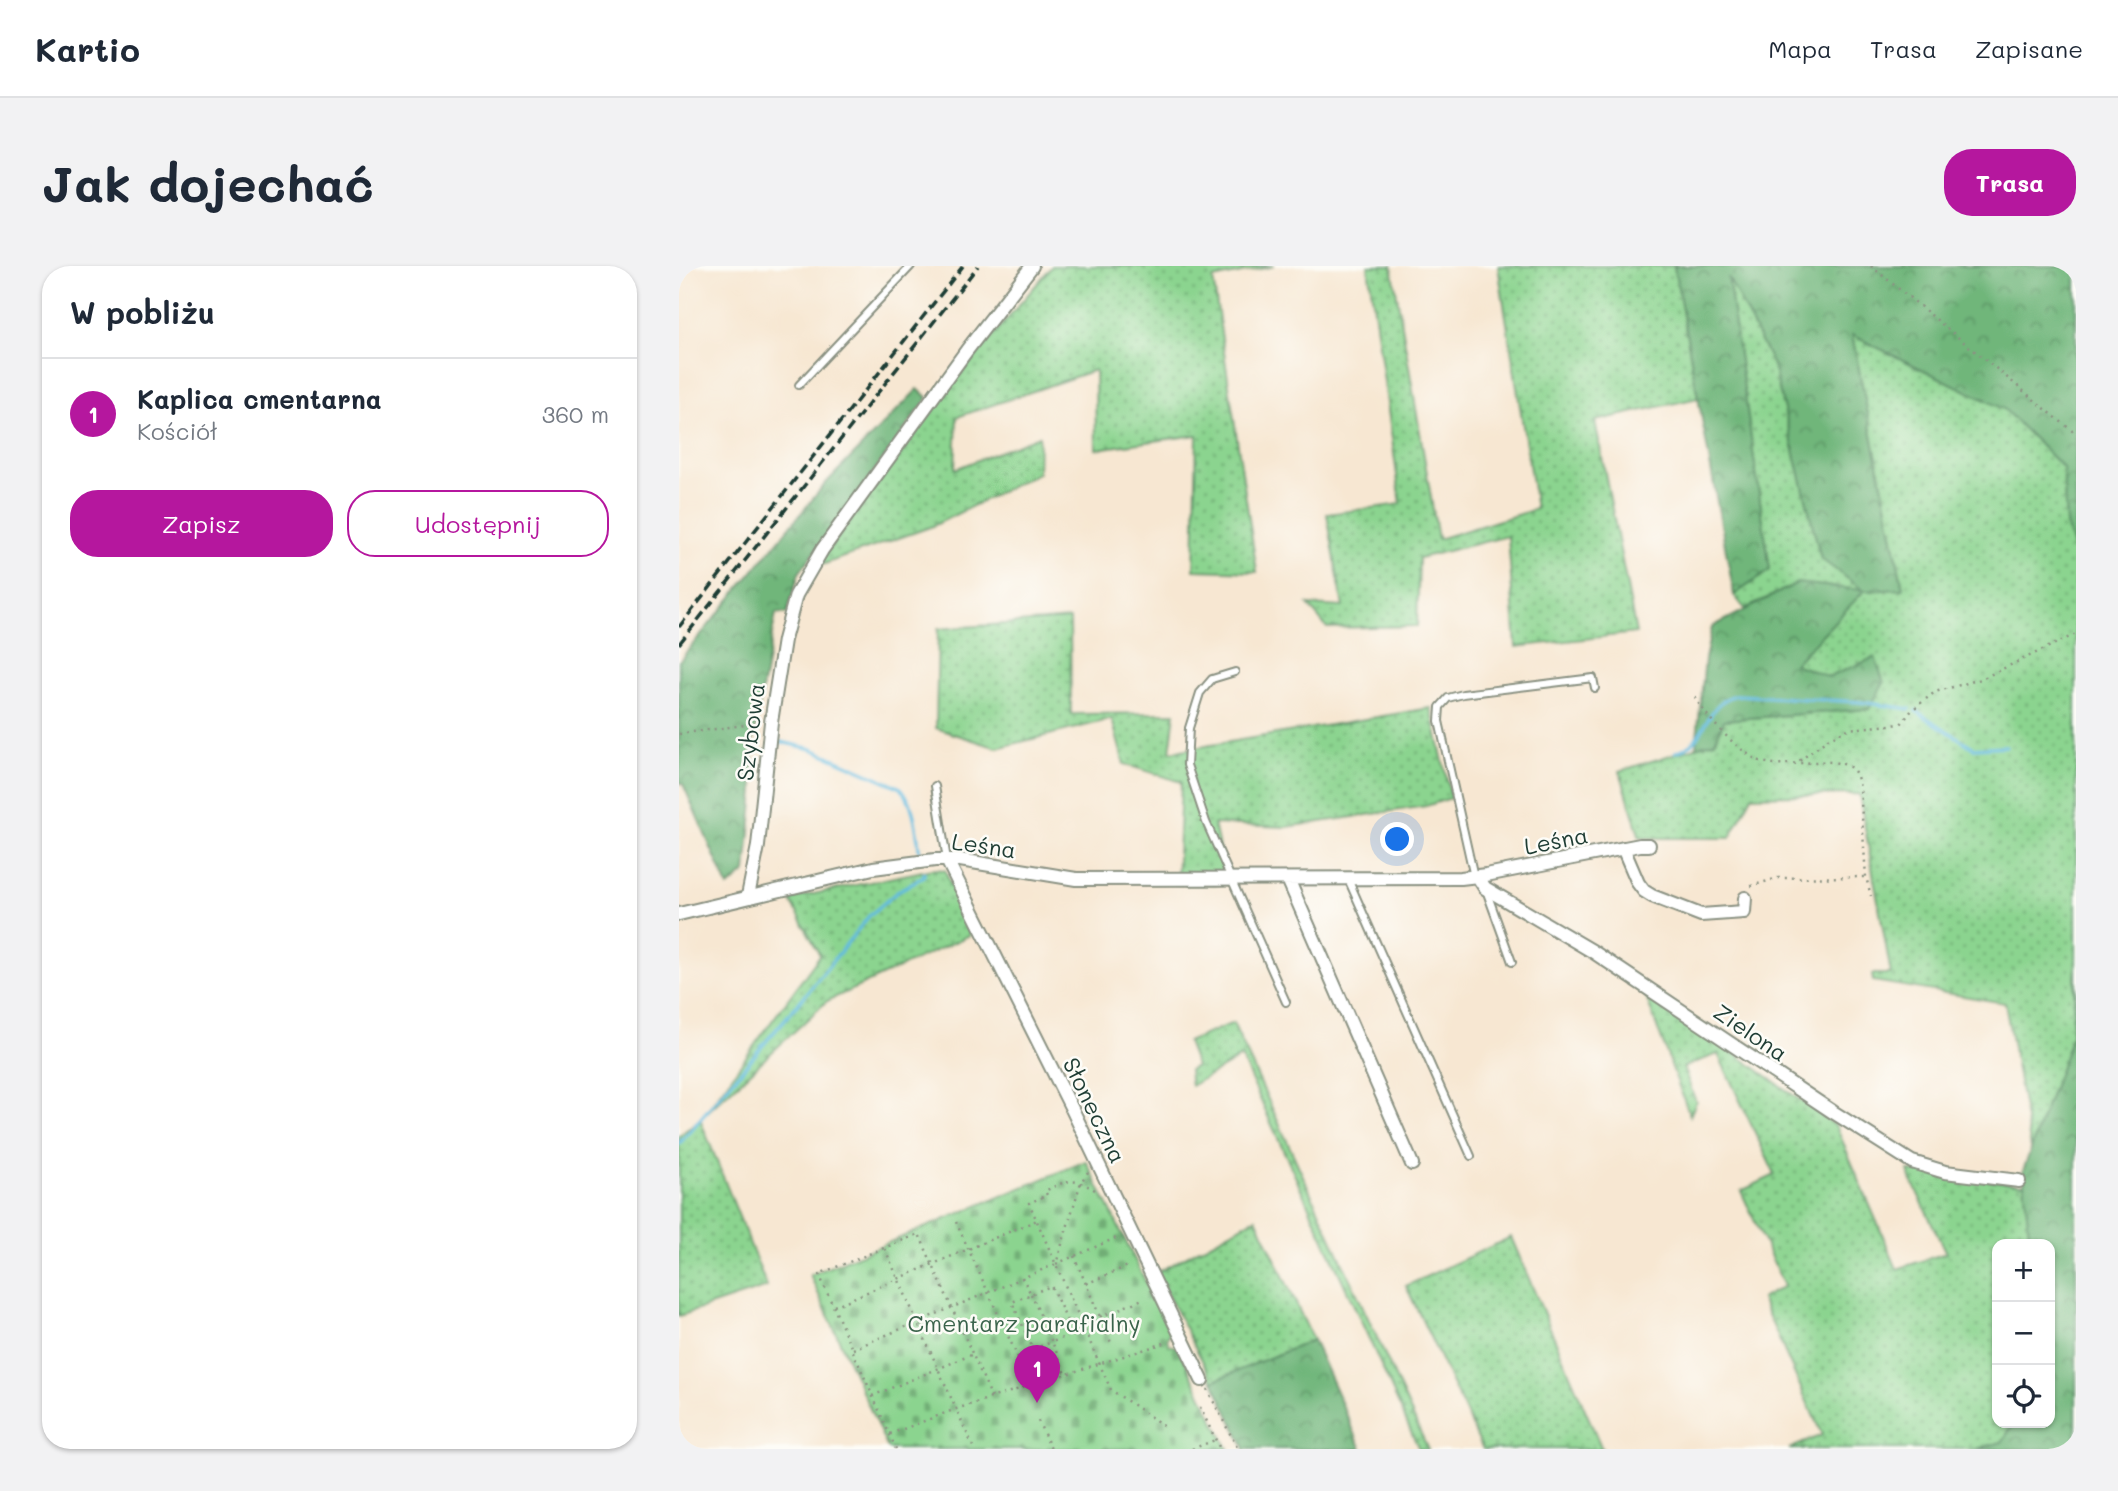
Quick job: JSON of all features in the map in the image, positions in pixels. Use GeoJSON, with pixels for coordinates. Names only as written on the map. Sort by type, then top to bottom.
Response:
{"type":"FeatureCollection","features":[{"type":"Feature","properties":{"kind":"street","name":"Szybowa"},"geometry":{"type":"LineString","coordinates":[[748,896],[760,837],[771,722],[787,624],[796,594],[806,575],[967,351],[1033,266]]}},
{"type":"Feature","properties":{"kind":"street","name":"Leśna"},"geometry":{"type":"LineString","coordinates":[[679,914],[888,865],[947,860],[1064,878],[1479,881],[1623,848],[1649,845]]}},
{"type":"Feature","properties":{"kind":"street","name":"Leśna"},"geometry":{"type":"LineString","coordinates":[[1623,848],[1644,891],[1697,914],[1710,916],[1744,912],[1746,893]]}},
{"type":"Feature","properties":{"kind":"street","name":"Słoneczna"},"geometry":{"type":"LineString","coordinates":[[947,860],[1069,1103],[1202,1380]]}},
{"type":"Feature","properties":{"kind":"street"},"geometry":{"type":"LineString","coordinates":[[1288,879],[1412,1164]]}},
{"type":"Feature","properties":{"kind":"street","name":"Zielona"},"geometry":{"type":"LineString","coordinates":[[1479,881],[1592,951],[1912,1162],[1955,1174],[2019,1181]]}},
{"type":"Feature","properties":{"kind":"lane"},"geometry":{"type":"LineString","coordinates":[[799,386],[911,266]]}},
{"type":"Feature","properties":{"kind":"lane"},"geometry":{"type":"LineString","coordinates":[[1235,672],[1212,679],[1200,693],[1191,716],[1186,747],[1188,772],[1231,880],[1286,1002]]}},
{"type":"Feature","properties":{"kind":"lane"},"geometry":{"type":"LineString","coordinates":[[1512,962],[1479,881],[1439,721],[1440,707],[1448,698],[1463,694],[1593,678],[1594,688]]}},
{"type":"Feature","properties":{"kind":"lane"},"geometry":{"type":"LineString","coordinates":[[935,786],[947,860]]}},
{"type":"Feature","properties":{"kind":"lane"},"geometry":{"type":"LineString","coordinates":[[1348,879],[1471,1156]]}},
{"type":"Feature","properties":{"kind":"path"},"geometry":{"type":"LineString","coordinates":[[1871,266],[2076,434]]}},
{"type":"Feature","properties":{"kind":"path"},"geometry":{"type":"LineString","coordinates":[[1794,765],[1828,739],[1848,729],[1901,724],[1912,710],[1935,692],[1981,679],[2076,634]]}},
{"type":"Feature","properties":{"kind":"path"},"geometry":{"type":"LineString","coordinates":[[1695,697],[1710,721],[1759,760],[1775,765],[1830,762],[1850,767],[1856,773],[1866,877],[1871,896]]}},
{"type":"Feature","properties":{"kind":"path"},"geometry":{"type":"LineString","coordinates":[[679,734],[771,722]]}},
{"type":"Feature","properties":{"kind":"path"},"geometry":{"type":"LineString","coordinates":[[1746,893],[1778,878],[1866,877]]}},
{"type":"Feature","properties":{"kind":"path"},"geometry":{"type":"LineString","coordinates":[[1056,1264],[1081,1182],[1090,1169]]}},
{"type":"Feature","properties":{"kind":"path"},"geometry":{"type":"LineString","coordinates":[[1094,1190],[1081,1182],[1066,1181],[1045,1191],[1047,1195],[1029,1203],[1111,1390],[1167,1428]]}},
{"type":"Feature","properties":{"kind":"path"},"geometry":{"type":"LineString","coordinates":[[834,1306],[1037,1220]]}},
{"type":"Feature","properties":{"kind":"path"},"geometry":{"type":"LineString","coordinates":[[956,1222],[1035,1395]]}},
{"type":"Feature","properties":{"kind":"path"},"geometry":{"type":"LineString","coordinates":[[896,1449],[818,1274],[919,1234],[992,1398]]}},
{"type":"Feature","properties":{"kind":"path"},"geometry":{"type":"LineString","coordinates":[[853,1349],[1116,1238]]}},
{"type":"Feature","properties":{"kind":"path"},"geometry":{"type":"LineString","coordinates":[[885,1248],[974,1449]]}},
{"type":"Feature","properties":{"kind":"path"},"geometry":{"type":"LineString","coordinates":[[1074,1256],[1112,1345]]}},
{"type":"Feature","properties":{"kind":"path"},"geometry":{"type":"LineString","coordinates":[[1086,1284],[1130,1265]]}},
{"type":"Feature","properties":{"kind":"path"},"geometry":{"type":"LineString","coordinates":[[1022,1277],[1066,1374]]}},
{"type":"Feature","properties":{"kind":"path"},"geometry":{"type":"LineString","coordinates":[[1051,1286],[1073,1334],[1052,1342],[1033,1349],[1012,1302],[1051,1286]]}},
{"type":"Feature","properties":{"kind":"path"},"geometry":{"type":"LineString","coordinates":[[1100,1317],[1145,1298]]}},
{"type":"Feature","properties":{"kind":"path"},"geometry":{"type":"LineString","coordinates":[[890,1434],[992,1398],[1168,1342]]}},
{"type":"Feature","properties":{"kind":"path"},"geometry":{"type":"LineString","coordinates":[[872,1396],[971,1355]]}},
{"type":"Feature","properties":{"kind":"path"},"geometry":{"type":"LineString","coordinates":[[1202,1380],[1238,1449]]}},
{"type":"Feature","properties":{"kind":"path"},"geometry":{"type":"LineString","coordinates":[[1200,1407],[1220,1449]]}},
{"type":"Feature","properties":{"kind":"path"},"geometry":{"type":"LineString","coordinates":[[1038,1420],[1051,1449]]}},
{"type":"Feature","properties":{"kind":"path"},"geometry":{"type":"LineString","coordinates":[[1192,1449],[1215,1440]]}},
{"type":"Feature","properties":{"kind":"green space"},"geometry":{"type":"Polygon","coordinates":[[[1052,266],[1274,266],[1213,279],[1257,572],[1194,570],[1197,435],[1096,449],[1095,370],[957,417],[955,469],[1039,436],[1038,473],[933,526],[816,567],[960,375],[1052,266]]]}},
{"type":"Feature","properties":{"kind":"green space"},"geometry":{"type":"Polygon","coordinates":[[[1368,266],[1392,266],[1438,539],[1536,509],[1498,266],[1674,266],[1698,398],[1595,421],[1636,633],[1516,647],[1508,536],[1419,558],[1417,626],[1327,628],[1308,605],[1343,607],[1327,514],[1401,504],[1368,266]]]}},
{"type":"Feature","properties":{"kind":"green space"},"geometry":{"type":"Polygon","coordinates":[[[1674,266],[2076,266],[2076,549],[2074,550],[2066,524],[2063,468],[2004,409],[1852,335],[1903,589],[1864,591],[1794,664],[1829,677],[1875,657],[1884,683],[1869,709],[1724,720],[1715,741],[1696,747],[1705,659],[1712,627],[1797,583],[1863,590],[1821,559],[1773,365],[1728,277],[1770,570],[1734,595],[1674,266]]]}},
{"type":"Feature","properties":{"kind":"green space"},"geometry":{"type":"Polygon","coordinates":[[[1727,274],[1773,365],[1821,559],[1903,588],[1852,335],[2004,409],[2063,468],[2066,524],[2076,549],[2076,969],[2071,1039],[2031,1148],[2005,1003],[1873,981],[1872,974],[1891,974],[1859,794],[1752,796],[1730,838],[1640,838],[1620,771],[1715,741],[1724,720],[1869,709],[1875,658],[1829,677],[1794,664],[1863,591],[1797,583],[1745,609],[1734,595],[1770,570],[1727,274]]]}},
{"type":"Feature","properties":{"kind":"green space"},"geometry":{"type":"Polygon","coordinates":[[[918,389],[928,398],[799,573],[787,614],[776,613],[752,746],[754,791],[746,872],[728,887],[683,784],[679,782],[679,661],[826,483],[918,389]]]}},
{"type":"Feature","properties":{"kind":"green space"},"geometry":{"type":"Polygon","coordinates":[[[1070,619],[1071,714],[1175,713],[1170,752],[1431,708],[1451,798],[1426,806],[1287,827],[1214,824],[1227,884],[1177,884],[1181,782],[1124,764],[1112,719],[997,748],[936,728],[938,629],[1070,619]]]}},
{"type":"Feature","properties":{"kind":"green space"},"geometry":{"type":"Polygon","coordinates":[[[932,869],[945,870],[970,935],[827,1001],[703,1116],[820,955],[790,899],[932,869]]]}},
{"type":"Feature","properties":{"kind":"green space"},"geometry":{"type":"Polygon","coordinates":[[[2076,969],[2076,1449],[1977,1449],[2002,1442],[2011,1428],[2055,1428],[2055,1239],[2030,1239],[2023,1171],[2071,1039],[2076,969]]]}},
{"type":"Feature","properties":{"kind":"green space"},"geometry":{"type":"Polygon","coordinates":[[[1646,997],[1707,1033],[1836,1126],[1897,1269],[1946,1253],[1909,1171],[2024,1184],[2030,1239],[1992,1239],[1992,1428],[2011,1428],[2002,1442],[1977,1449],[1789,1449],[1822,1435],[1761,1299],[1784,1286],[1741,1191],[1775,1175],[1718,1054],[1683,1067],[1696,1102],[1690,1116],[1646,997]]]}},
{"type":"Feature","properties":{"kind":"green space"},"geometry":{"type":"Polygon","coordinates":[[[1233,1023],[1428,1449],[1419,1449],[1241,1057],[1191,1086],[1189,1070],[1196,1066],[1187,1042],[1233,1023]]]}},
{"type":"Feature","properties":{"kind":"green space"},"geometry":{"type":"Polygon","coordinates":[[[700,1119],[767,1287],[679,1316],[679,1136],[700,1119]]]}},
{"type":"Feature","properties":{"kind":"green space","name":"Cmentarz parafialny"},"geometry":{"type":"Polygon","coordinates":[[[1086,1161],[1170,1331],[1167,1339],[1169,1345],[1178,1347],[1228,1449],[888,1449],[810,1275],[1086,1161]]]}},
{"type":"Feature","properties":{"kind":"green space"},"geometry":{"type":"Polygon","coordinates":[[[1256,1218],[1313,1340],[1213,1381],[1156,1273],[1256,1218]]]}},
{"type":"Feature","properties":{"kind":"green space"},"geometry":{"type":"Polygon","coordinates":[[[1511,1237],[1602,1449],[1483,1449],[1406,1286],[1511,1237]]]}},
{"type":"Feature","properties":{"kind":"green space"},"geometry":{"type":"Polygon","coordinates":[[[1313,1340],[1362,1449],[1245,1449],[1213,1381],[1313,1340]]]}},
{"type":"Feature","properties":{"kind":"waterway"},"geometry":{"type":"LineString","coordinates":[[1676,752],[1695,740],[1717,706],[1736,695],[1860,702],[1910,709]]}},
{"type":"Feature","properties":{"kind":"waterway"},"geometry":{"type":"LineString","coordinates":[[1916,711],[1974,748],[2006,746]]}},
{"type":"Feature","properties":{"kind":"waterway"},"geometry":{"type":"LineString","coordinates":[[781,742],[812,749],[901,788],[913,811],[920,854]]}},
{"type":"Feature","properties":{"kind":"waterway"},"geometry":{"type":"LineString","coordinates":[[679,1144],[869,916],[898,891],[924,876],[924,873]]}},
{"type":"Feature","properties":{"kind":"railway"},"geometry":{"type":"LineString","coordinates":[[679,627],[963,266]]}},
{"type":"Feature","properties":{"kind":"railway"},"geometry":{"type":"LineString","coordinates":[[679,644],[978,266]]}},
{"type":"Feature","properties":{"kind":"place","name":"Kaplica cmentarna"},"geometry":{"type":"Point","coordinates":[1037,1403]}}]}
